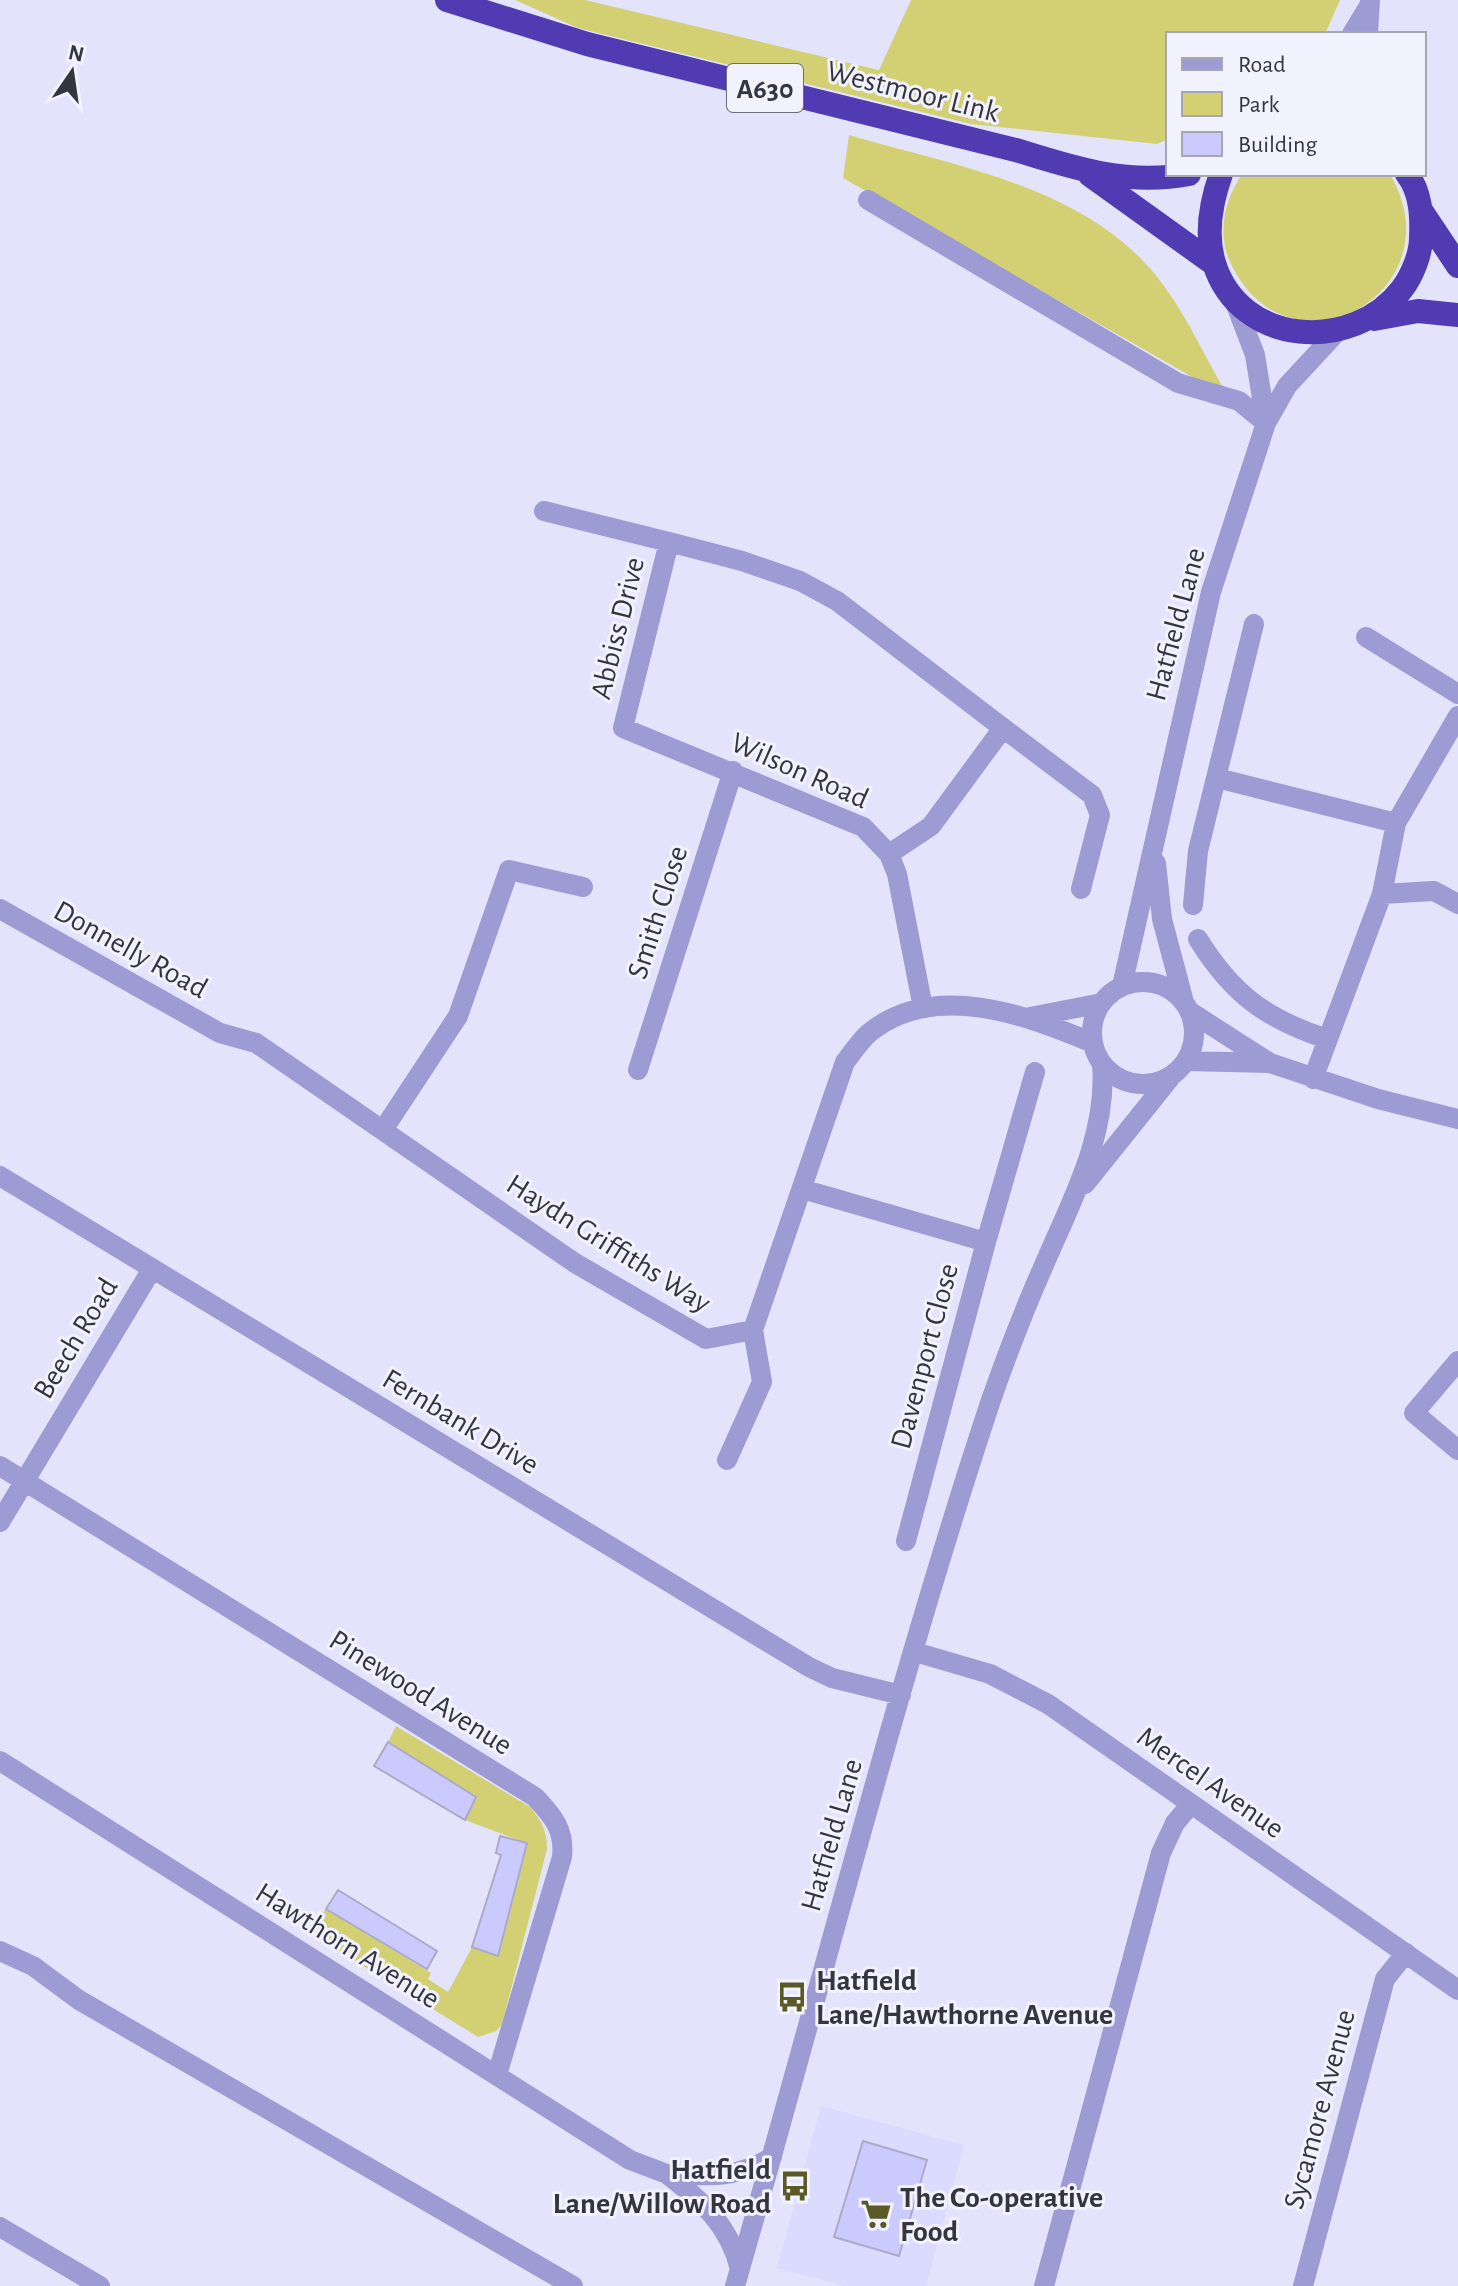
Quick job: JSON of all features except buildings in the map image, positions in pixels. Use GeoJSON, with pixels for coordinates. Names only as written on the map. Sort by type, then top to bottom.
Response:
{"type":"FeatureCollection","features":[{"type":"Feature","properties":{"kind":"highway","name":"Westmoor Link"},"geometry":{"type":"LineString","coordinates":[[447,0],[587,44],[1016,150],[1084,172],[1144,180],[1174,176]]}},
{"type":"Feature","properties":{"kind":"highway","name":"Westmoor Link"},"geometry":{"type":"LineString","coordinates":[[1084,172],[1214,264]]}},
{"type":"Feature","properties":{"kind":"highway"},"geometry":{"type":"LineString","coordinates":[[1220,176],[1209,210],[1214,264],[1231,293],[1247,310],[1280,328],[1300,333],[1337,332],[1406,312],[1458,315]]}},
{"type":"Feature","properties":{"kind":"highway"},"geometry":{"type":"LineString","coordinates":[[1410,176],[1422,212],[1458,266]]}},
{"type":"Feature","properties":{"kind":"highway"},"geometry":{"type":"LineString","coordinates":[[1363,323],[1393,301],[1409,280],[1421,245],[1422,212]]}},
{"type":"Feature","properties":{"kind":"street"},"geometry":{"type":"LineString","coordinates":[[1353,32],[1370,3]]}},
{"type":"Feature","properties":{"kind":"street"},"geometry":{"type":"LineString","coordinates":[[1368,32],[1370,3]]}},
{"type":"Feature","properties":{"kind":"street"},"geometry":{"type":"LineString","coordinates":[[868,200],[1178,383],[1239,401],[1266,423]]}},
{"type":"Feature","properties":{"kind":"street","name":"Hatfield Lane"},"geometry":{"type":"LineString","coordinates":[[1231,293],[1255,355],[1266,423]]}},
{"type":"Feature","properties":{"kind":"street","name":"Hatfield Lane"},"geometry":{"type":"LineString","coordinates":[[1122,986],[1211,592],[1266,423],[1287,386],[1337,332]]}},
{"type":"Feature","properties":{"kind":"street","name":"Abbiss Drive"},"geometry":{"type":"LineString","coordinates":[[544,511],[742,561],[800,581],[837,601],[1092,795],[1100,815],[1081,889]]}},
{"type":"Feature","properties":{"kind":"street","name":"Abbiss Drive"},"geometry":{"type":"LineString","coordinates":[[623,728],[669,542]]}},
{"type":"Feature","properties":{"kind":"street"},"geometry":{"type":"LineString","coordinates":[[1193,905],[1198,851],[1254,624]]}},
{"type":"Feature","properties":{"kind":"street"},"geometry":{"type":"LineString","coordinates":[[1366,637],[1458,694]]}},
{"type":"Feature","properties":{"kind":"street"},"geometry":{"type":"LineString","coordinates":[[1313,1079],[1382,894],[1396,823],[1458,716]]}},
{"type":"Feature","properties":{"kind":"street","name":"Wilson Road"},"geometry":{"type":"LineString","coordinates":[[623,728],[863,827],[889,854],[907,914],[923,1008]]}},
{"type":"Feature","properties":{"kind":"street"},"geometry":{"type":"LineString","coordinates":[[889,854],[931,826],[1003,728]]}},
{"type":"Feature","properties":{"kind":"street","name":"Smith Close"},"geometry":{"type":"LineString","coordinates":[[638,1070],[733,771]]}},
{"type":"Feature","properties":{"kind":"street"},"geometry":{"type":"LineString","coordinates":[[1217,778],[1396,823]]}},
{"type":"Feature","properties":{"kind":"street","name":"Hatfield Lane"},"geometry":{"type":"LineString","coordinates":[[1154,843],[1162,919],[1187,1006]]}},
{"type":"Feature","properties":{"kind":"street"},"geometry":{"type":"LineString","coordinates":[[383,1130],[458,1016],[509,870],[583,887]]}},
{"type":"Feature","properties":{"kind":"street"},"geometry":{"type":"LineString","coordinates":[[1382,894],[1434,891],[1458,904]]}},
{"type":"Feature","properties":{"kind":"street","name":"Donnelly Road"},"geometry":{"type":"LineString","coordinates":[[0,909],[220,1033],[234,1037]]}},
{"type":"Feature","properties":{"kind":"street"},"geometry":{"type":"LineString","coordinates":[[1198,939],[1217,969],[1244,999],[1289,1027],[1327,1039]]}},
{"type":"Feature","properties":{"kind":"street"},"geometry":{"type":"LineString","coordinates":[[1171,1077],[1153,1084],[1134,1084],[1116,1077],[1102,1064],[1093,1043],[1092,1029],[1102,1003],[1122,986],[1139,982],[1172,990],[1187,1006],[1270,1063],[1313,1079],[1458,1119]]}},
{"type":"Feature","properties":{"kind":"street"},"geometry":{"type":"LineString","coordinates":[[1030,1017],[1102,1003]]}},
{"type":"Feature","properties":{"kind":"street"},"geometry":{"type":"LineString","coordinates":[[1080,1190],[1186,1061],[1194,1036],[1187,1006]]}},
{"type":"Feature","properties":{"kind":"street"},"geometry":{"type":"LineString","coordinates":[[727,1460],[762,1382],[753,1330],[845,1062],[869,1033],[923,1008],[961,1007],[1030,1017],[1093,1043]]}},
{"type":"Feature","properties":{"kind":"street","name":"Haydn Griffiths Way"},"geometry":{"type":"LineString","coordinates":[[234,1037],[256,1043],[575,1263],[706,1339],[753,1330]]}},
{"type":"Feature","properties":{"kind":"street"},"geometry":{"type":"LineString","coordinates":[[1186,1061],[1270,1063]]}},
{"type":"Feature","properties":{"kind":"street"},"geometry":{"type":"LineString","coordinates":[[1080,1190],[1101,1099],[1102,1064]]}},
{"type":"Feature","properties":{"kind":"street","name":"Davenport Close"},"geometry":{"type":"LineString","coordinates":[[906,1541],[1035,1072]]}},
{"type":"Feature","properties":{"kind":"street","name":"Fernbank Drive"},"geometry":{"type":"LineString","coordinates":[[0,1176],[809,1667],[832,1678],[901,1695]]}},
{"type":"Feature","properties":{"kind":"street","name":"Davenport Close"},"geometry":{"type":"LineString","coordinates":[[802,1189],[986,1242]]}},
{"type":"Feature","properties":{"kind":"street","name":"Hatfield Lane"},"geometry":{"type":"LineString","coordinates":[[738,2278],[901,1695],[991,1401],[1044,1266],[1080,1190]]}},
{"type":"Feature","properties":{"kind":"street","name":"Beech Road"},"geometry":{"type":"LineString","coordinates":[[0,1522],[152,1269]]}},
{"type":"Feature","properties":{"kind":"street"},"geometry":{"type":"LineString","coordinates":[[1458,1361],[1414,1413],[1458,1450]]}},
{"type":"Feature","properties":{"kind":"street","name":"Pinewood Avenue"},"geometry":{"type":"LineString","coordinates":[[0,1466],[535,1797],[549,1811],[561,1830],[562,1857],[497,2075]]}},
{"type":"Feature","properties":{"kind":"street","name":"Mercel Avenue"},"geometry":{"type":"LineString","coordinates":[[915,1652],[958,1661],[1021,1688],[1458,1990]]}},
{"type":"Feature","properties":{"kind":"street","name":"Hawthorn Avenue"},"geometry":{"type":"LineString","coordinates":[[0,1761],[630,2160],[667,2174],[723,2177],[754,2168],[772,2157]]}},
{"type":"Feature","properties":{"kind":"street"},"geometry":{"type":"LineString","coordinates":[[1044,2286],[1161,1853],[1175,1823],[1191,1804]]}},
{"type":"Feature","properties":{"kind":"street"},"geometry":{"type":"LineString","coordinates":[[0,1951],[33,1966],[79,2000],[573,2286]]}},
{"type":"Feature","properties":{"kind":"street","name":"Sycamore Avenue"},"geometry":{"type":"LineString","coordinates":[[1303,2286],[1385,1979],[1406,1953]]}},
{"type":"Feature","properties":{"kind":"street","name":"Hawthorn Avenue"},"geometry":{"type":"LineString","coordinates":[[667,2174],[719,2220],[736,2250],[738,2278]]}},
{"type":"Feature","properties":{"kind":"street"},"geometry":{"type":"LineString","coordinates":[[0,2227],[100,2286]]}},
{"type":"Feature","properties":{"kind":"shaded area"},"geometry":{"type":"Polygon","coordinates":[[[821,2106],[964,2145],[926,2286],[844,2286],[777,2268],[821,2106]]]}},
{"type":"Feature","properties":{"kind":"green space"},"geometry":{"type":"Polygon","coordinates":[[[515,0],[585,0],[879,70],[911,0],[1340,0],[1326,32],[1166,32],[1166,140],[1157,144],[971,124],[578,28],[515,0]]]}},
{"type":"Feature","properties":{"kind":"green space"},"geometry":{"type":"Polygon","coordinates":[[[849,135],[1020,185],[1062,203],[1100,225],[1135,252],[1164,286],[1229,398],[843,178],[849,135]]]}},
{"type":"Feature","properties":{"kind":"green space"},"geometry":{"type":"Polygon","coordinates":[[[1241,176],[1391,176],[1405,216],[1402,254],[1386,286],[1359,308],[1326,320],[1292,318],[1259,301],[1232,266],[1224,242],[1224,218],[1241,176]]]}},
{"type":"Feature","properties":{"kind":"green space"},"geometry":{"type":"Polygon","coordinates":[[[396,1726],[530,1807],[545,1831],[547,1849],[502,2024],[496,2031],[478,2037],[308,1932],[326,1909],[431,1973],[428,1979],[448,1992],[472,1947],[498,1955],[526,1843],[465,1820],[476,1797],[388,1742],[396,1726]]]}},
{"type":"Feature","properties":{"kind":"place","name":"Hatfield Lane/Hawthorne Avenue"},"geometry":{"type":"Point","coordinates":[792,1997]}},
{"type":"Feature","properties":{"kind":"place","name":"Hatfield Lane/Willow Road"},"geometry":{"type":"Point","coordinates":[795,2186]}},
{"type":"Feature","properties":{"kind":"place","name":"The Co-operative Food"},"geometry":{"type":"Point","coordinates":[876,2214]}}]}
